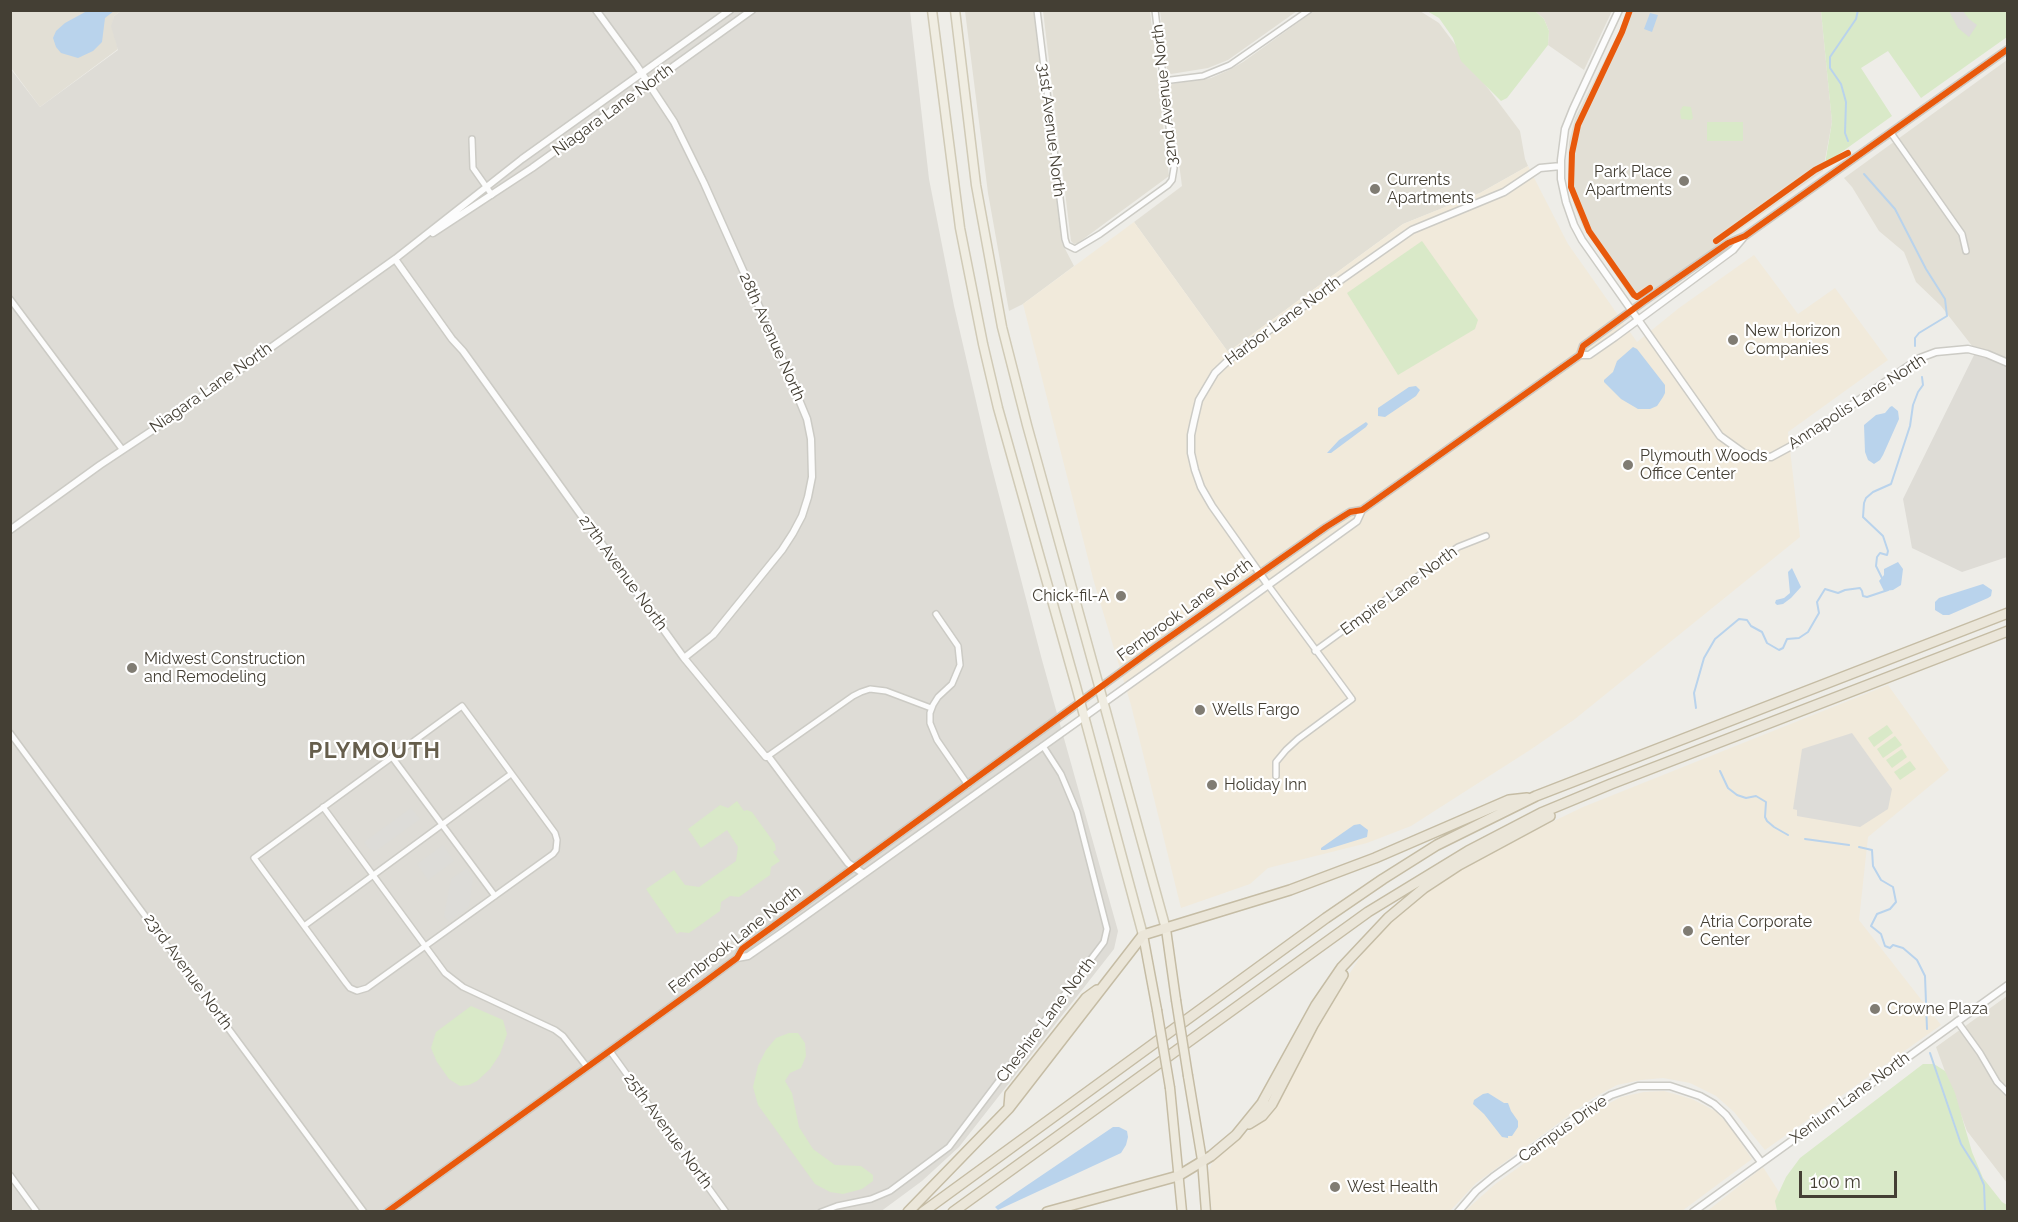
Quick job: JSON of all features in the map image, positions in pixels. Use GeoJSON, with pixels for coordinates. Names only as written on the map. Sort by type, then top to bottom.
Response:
{"type":"FeatureCollection","features":[{"type":"Feature","properties":{"kind":"highway"},"geometry":{"type":"LineString","coordinates":[[923,1212],[1317,924],[1437,845],[1536,796],[2007,614]]}},
{"type":"Feature","properties":{"kind":"highway"},"geometry":{"type":"LineString","coordinates":[[953,1212],[1368,912],[1468,850],[1541,813],[1611,784],[2007,631]]}},
{"type":"Feature","properties":{"kind":"highway"},"geometry":{"type":"LineString","coordinates":[[1047,1212],[1178,1176],[1211,1156],[1244,1126],[1262,1103],[1316,1005],[1342,967],[1403,904],[1459,864],[1611,784]]}},
{"type":"Feature","properties":{"kind":"highway"},"geometry":{"type":"LineString","coordinates":[[908,1212],[1009,1108],[1143,935],[1290,890],[1375,858],[1509,800],[1536,796]]}},
{"type":"Feature","properties":{"kind":"highway"},"geometry":{"type":"LineString","coordinates":[[1166,929],[1202,1160],[1206,1212]]}},
{"type":"Feature","properties":{"kind":"highway"},"geometry":{"type":"LineString","coordinates":[[1143,935],[1170,1088],[1182,1212]]}},
{"type":"Feature","properties":{"kind":"main road"},"geometry":{"type":"LineString","coordinates":[[933,10],[950,153],[970,283],[998,408],[1143,935]]}},
{"type":"Feature","properties":{"kind":"main road"},"geometry":{"type":"LineString","coordinates":[[955,10],[976,185],[1002,327],[1166,929]]}},
{"type":"Feature","properties":{"kind":"street","name":"28th Avenue North"},"geometry":{"type":"LineString","coordinates":[[596,10],[674,122],[701,176],[807,419],[813,458],[808,497],[793,533],[782,550],[713,635],[684,658]]}},
{"type":"Feature","properties":{"kind":"street","name":"Niagara Lane North"},"geometry":{"type":"LineString","coordinates":[[10,530],[395,259],[486,187],[730,10]]}},
{"type":"Feature","properties":{"kind":"street","name":"Niagara Lane North"},"geometry":{"type":"LineString","coordinates":[[412,246],[492,195],[752,10]]}},
{"type":"Feature","properties":{"kind":"street","name":"31st Avenue North"},"geometry":{"type":"LineString","coordinates":[[1037,10],[1067,245],[1071,248],[1078,248],[1172,180]]}},
{"type":"Feature","properties":{"kind":"street","name":"32nd Avenue North"},"geometry":{"type":"LineString","coordinates":[[1155,10],[1174,168],[1172,180]]}},
{"type":"Feature","properties":{"kind":"street"},"geometry":{"type":"LineString","coordinates":[[1163,81],[1203,76],[1230,65],[1309,10]]}},
{"type":"Feature","properties":{"kind":"street","name":"Annapolis Lane North"},"geometry":{"type":"LineString","coordinates":[[1619,10],[1568,120],[1561,166],[1566,202],[1578,233],[1720,436],[1745,454],[1771,457],[1795,444],[1920,358],[1936,352],[1968,349],[2007,363]]}},
{"type":"Feature","properties":{"kind":"street","name":"Fernbrook Lane North"},"geometry":{"type":"LineString","coordinates":[[1580,355],[1583,346],[1632,310],[1728,243],[1745,236],[2007,48]]}},
{"type":"Feature","properties":{"kind":"street"},"geometry":{"type":"LineString","coordinates":[[1891,133],[1962,234],[1966,251]]}},
{"type":"Feature","properties":{"kind":"street"},"geometry":{"type":"LineString","coordinates":[[472,139],[473,168],[492,195]]}},
{"type":"Feature","properties":{"kind":"street","name":"Harbor Lane North"},"geometry":{"type":"LineString","coordinates":[[1276,776],[1276,762],[1286,750],[1352,699],[1268,585],[1201,487],[1191,453],[1191,435],[1199,400],[1215,373],[1235,354],[1413,230],[1504,192],[1540,168],[1561,166]]}},
{"type":"Feature","properties":{"kind":"street","name":"Fernbrook Lane North"},"geometry":{"type":"LineString","coordinates":[[387,1212],[737,958],[742,949],[1080,702],[1260,573],[1350,512],[1362,510],[1580,355],[1589,355],[1733,250],[1745,236]]}},
{"type":"Feature","properties":{"kind":"street","name":"27th Avenue North"},"geometry":{"type":"LineString","coordinates":[[395,259],[684,658],[766,757],[768,756],[848,863],[864,874]]}},
{"type":"Feature","properties":{"kind":"street"},"geometry":{"type":"LineString","coordinates":[[10,299],[122,449]]}},
{"type":"Feature","properties":{"kind":"street","name":"Fernbrook Lane North"},"geometry":{"type":"LineString","coordinates":[[737,958],[748,956],[757,950],[1084,717],[1357,521],[1362,510]]}},
{"type":"Feature","properties":{"kind":"street","name":"Empire Lane North"},"geometry":{"type":"LineString","coordinates":[[1316,651],[1458,547],[1486,536]]}},
{"type":"Feature","properties":{"kind":"street"},"geometry":{"type":"LineString","coordinates":[[936,614],[958,646],[960,665],[952,684],[938,697],[931,708],[930,723],[932,732],[968,785]]}},
{"type":"Feature","properties":{"kind":"street"},"geometry":{"type":"LineString","coordinates":[[768,756],[853,696],[870,689],[886,691],[931,708]]}},
{"type":"Feature","properties":{"kind":"street"},"geometry":{"type":"LineString","coordinates":[[462,706],[512,774],[555,833],[557,845],[553,854],[364,990],[357,991],[350,988],[254,858],[462,706]]}},
{"type":"Feature","properties":{"kind":"street","name":"23rd Avenue North"},"geometry":{"type":"LineString","coordinates":[[10,732],[364,1212]]}},
{"type":"Feature","properties":{"kind":"street","name":"Cheshire Lane North"},"geometry":{"type":"LineString","coordinates":[[820,1212],[871,1199],[890,1191],[949,1148],[1104,942],[1107,929],[1077,812],[1061,774],[1043,746]]}},
{"type":"Feature","properties":{"kind":"street"},"geometry":{"type":"LineString","coordinates":[[392,757],[495,896]]}},
{"type":"Feature","properties":{"kind":"street"},"geometry":{"type":"LineString","coordinates":[[304,926],[512,774]]}},
{"type":"Feature","properties":{"kind":"street"},"geometry":{"type":"LineString","coordinates":[[324,807],[445,973],[463,987],[555,1029],[587,1067]]}},
{"type":"Feature","properties":{"kind":"street","name":"Xenium Lane North"},"geometry":{"type":"LineString","coordinates":[[1693,1212],[2007,985]]}},
{"type":"Feature","properties":{"kind":"street"},"geometry":{"type":"LineString","coordinates":[[1957,1021],[1997,1082],[2007,1093]]}},
{"type":"Feature","properties":{"kind":"street","name":"25th Avenue North"},"geometry":{"type":"LineString","coordinates":[[610,1051],[726,1212]]}},
{"type":"Feature","properties":{"kind":"street","name":"Campus Drive"},"geometry":{"type":"LineString","coordinates":[[1458,1212],[1476,1191],[1594,1105],[1607,1096],[1638,1086],[1670,1086],[1693,1093],[1714,1104],[1726,1115],[1761,1162]]}},
{"type":"Feature","properties":{"kind":"street"},"geometry":{"type":"LineString","coordinates":[[10,1175],[37,1212]]}},
{"type":"Feature","properties":{"kind":"shaded area"},"geometry":{"type":"Polygon","coordinates":[[[1160,10],[1297,11],[1228,60],[1208,68],[1171,74],[1167,71],[1160,10]]]}},
{"type":"Feature","properties":{"kind":"shaded area"},"geometry":{"type":"Polygon","coordinates":[[[11,11],[121,11],[114,16],[112,26],[118,49],[40,107],[11,68],[11,11]]]}},
{"type":"Feature","properties":{"kind":"shaded area"},"geometry":{"type":"Polygon","coordinates":[[[121,11],[910,11],[929,179],[954,306],[989,457],[1042,660],[1118,931],[1114,949],[959,1147],[922,1181],[880,1212],[11,1211],[10,68],[40,107],[118,50],[111,26],[114,16],[121,11]]]}},
{"type":"Feature","properties":{"kind":"shaded area"},"geometry":{"type":"Polygon","coordinates":[[[965,11],[1034,11],[1062,243],[1074,266],[1023,304],[1009,311],[988,193],[965,11]]]}},
{"type":"Feature","properties":{"kind":"shaded area"},"geometry":{"type":"Polygon","coordinates":[[[1043,11],[1150,11],[1169,176],[1074,244],[1071,241],[1043,11]]]}},
{"type":"Feature","properties":{"kind":"shaded area"},"geometry":{"type":"Polygon","coordinates":[[[1314,11],[1420,11],[1439,23],[1520,131],[1528,166],[1480,193],[1403,224],[1228,352],[1134,222],[1182,186],[1169,88],[1171,84],[1211,78],[1229,70],[1314,11]]]}},
{"type":"Feature","properties":{"kind":"shaded area"},"geometry":{"type":"Polygon","coordinates":[[[1535,11],[1612,11],[1584,70],[1548,45],[1549,31],[1544,19],[1535,11]]]}},
{"type":"Feature","properties":{"kind":"shaded area"},"geometry":{"type":"Polygon","coordinates":[[[1627,11],[1821,11],[1832,122],[1823,171],[1643,298],[1636,300],[1630,296],[1583,227],[1574,205],[1568,175],[1569,142],[1575,118],[1621,28],[1627,11]]]}},
{"type":"Feature","properties":{"kind":"shaded area"},"geometry":{"type":"Polygon","coordinates":[[[1949,11],[1963,11],[1977,25],[1969,37],[1958,28],[1949,11]]]}},
{"type":"Feature","properties":{"kind":"shaded area"},"geometry":{"type":"Polygon","coordinates":[[[2007,60],[2007,363],[1976,351],[1941,306],[1916,282],[1904,252],[1879,231],[1844,178],[2007,60]]]}},
{"type":"Feature","properties":{"kind":"shaded area"},"geometry":{"type":"Polygon","coordinates":[[[1528,166],[1568,244],[1637,342],[1679,308],[1754,255],[1798,314],[1835,288],[1888,360],[1788,432],[1800,537],[1575,719],[1411,826],[1367,843],[1268,868],[1250,884],[1181,908],[1131,705],[1094,582],[1023,304],[1134,222],[1228,352],[1403,224],[1480,193],[1528,166]]]}},
{"type":"Feature","properties":{"kind":"shaded area"},"geometry":{"type":"Polygon","coordinates":[[[1976,351],[2007,363],[2007,557],[1962,572],[1912,548],[1903,499],[1976,351]]]}},
{"type":"Feature","properties":{"kind":"shaded area"},"geometry":{"type":"Polygon","coordinates":[[[1888,685],[1949,770],[1868,837],[1859,920],[1941,1025],[1765,1150],[1734,1112],[1716,1096],[1690,1083],[1663,1078],[1641,1080],[1617,1085],[1593,1098],[1476,1183],[1450,1211],[1212,1211],[1208,1173],[1214,1158],[1272,1113],[1330,1004],[1366,948],[1390,922],[1431,888],[1498,848],[1583,807],[1888,685]]]}},
{"type":"Feature","properties":{"kind":"shaded area"},"geometry":{"type":"Polygon","coordinates":[[[1852,733],[1892,789],[1888,809],[1860,827],[1797,816],[1797,810],[1793,809],[1802,749],[1852,733]]]}},
{"type":"Feature","properties":{"kind":"shaded area"},"geometry":{"type":"Polygon","coordinates":[[[411,808],[420,819],[376,851],[369,849],[364,842],[411,808]]]}},
{"type":"Feature","properties":{"kind":"shaded area"},"geometry":{"type":"Polygon","coordinates":[[[443,845],[454,861],[428,880],[417,864],[443,845]]]}},
{"type":"Feature","properties":{"kind":"shaded area"},"geometry":{"type":"Polygon","coordinates":[[[467,868],[473,878],[469,907],[449,922],[444,916],[451,879],[467,868]]]}},
{"type":"Feature","properties":{"kind":"shaded area"},"geometry":{"type":"Polygon","coordinates":[[[2007,996],[2007,1183],[1967,1131],[1936,1047],[2007,996]]]}},
{"type":"Feature","properties":{"kind":"shaded area"},"geometry":{"type":"Polygon","coordinates":[[[1664,1091],[1692,1099],[1717,1112],[1752,1159],[1682,1211],[1465,1211],[1494,1185],[1604,1106],[1621,1097],[1664,1091]]]}},
{"type":"Feature","properties":{"kind":"shaded area"},"geometry":{"type":"Polygon","coordinates":[[[1763,1167],[1779,1192],[1776,1201],[1777,1211],[1706,1212],[1763,1167]]]}},
{"type":"Feature","properties":{"kind":"green space"},"geometry":{"type":"Polygon","coordinates":[[[1427,11],[1535,11],[1544,19],[1549,31],[1548,45],[1507,98],[1501,101],[1461,61],[1453,38],[1439,18],[1427,11]]]}},
{"type":"Feature","properties":{"kind":"green space"},"geometry":{"type":"Polygon","coordinates":[[[1821,11],[2007,11],[2007,37],[1921,98],[1888,51],[1861,68],[1892,116],[1825,164],[1832,122],[1821,11]]]}},
{"type":"Feature","properties":{"kind":"green space"},"geometry":{"type":"Polygon","coordinates":[[[1683,106],[1691,107],[1693,118],[1691,120],[1681,119],[1680,111],[1683,106]]]}},
{"type":"Feature","properties":{"kind":"green space"},"geometry":{"type":"Polygon","coordinates":[[[1707,122],[1743,122],[1743,141],[1707,141],[1707,122]]]}},
{"type":"Feature","properties":{"kind":"green space"},"geometry":{"type":"Polygon","coordinates":[[[1422,241],[1478,320],[1475,329],[1398,375],[1347,293],[1422,241]]]}},
{"type":"Feature","properties":{"kind":"green space"},"geometry":{"type":"Polygon","coordinates":[[[1887,725],[1893,733],[1874,747],[1868,738],[1887,725]]]}},
{"type":"Feature","properties":{"kind":"green space"},"geometry":{"type":"Polygon","coordinates":[[[1895,736],[1902,745],[1883,758],[1877,749],[1895,736]]]}},
{"type":"Feature","properties":{"kind":"green space"},"geometry":{"type":"Polygon","coordinates":[[[1902,749],[1907,757],[1892,768],[1886,760],[1902,749]]]}},
{"type":"Feature","properties":{"kind":"green space"},"geometry":{"type":"Polygon","coordinates":[[[1910,761],[1916,769],[1900,780],[1894,772],[1910,761]]]}},
{"type":"Feature","properties":{"kind":"green space"},"geometry":{"type":"Polygon","coordinates":[[[737,801],[744,811],[752,812],[775,844],[776,850],[773,852],[780,861],[771,867],[770,875],[739,897],[730,896],[721,902],[720,911],[689,933],[677,934],[646,889],[674,870],[685,885],[699,887],[736,861],[738,847],[727,830],[701,848],[688,829],[720,805],[728,808],[737,801]]]}},
{"type":"Feature","properties":{"kind":"green space"},"geometry":{"type":"Polygon","coordinates":[[[471,1006],[503,1020],[507,1034],[500,1054],[490,1069],[477,1081],[460,1086],[449,1079],[437,1062],[431,1048],[436,1032],[471,1006]]]}},
{"type":"Feature","properties":{"kind":"green space"},"geometry":{"type":"Polygon","coordinates":[[[789,1033],[798,1033],[805,1043],[806,1056],[801,1068],[790,1073],[785,1081],[792,1093],[799,1127],[813,1149],[835,1165],[861,1166],[873,1175],[873,1181],[862,1189],[843,1194],[830,1192],[815,1184],[758,1105],[753,1087],[758,1066],[766,1050],[776,1038],[789,1033]]]}},
{"type":"Feature","properties":{"kind":"green space"},"geometry":{"type":"Polygon","coordinates":[[[1923,1064],[1934,1064],[1945,1071],[1955,1093],[1972,1152],[1983,1178],[2007,1205],[2007,1211],[1777,1211],[1775,1201],[1786,1177],[1800,1158],[1923,1064]]]}},
{"type":"Feature","properties":{"kind":"water"},"geometry":{"type":"Polygon","coordinates":[[[87,11],[114,11],[105,18],[102,42],[93,51],[78,58],[61,53],[53,38],[56,31],[65,23],[87,11]]]}},
{"type":"Feature","properties":{"kind":"water"},"geometry":{"type":"Polygon","coordinates":[[[1650,13],[1658,15],[1652,32],[1644,29],[1650,13]]]}},
{"type":"Feature","properties":{"kind":"water"},"geometry":{"type":"Polygon","coordinates":[[[1633,347],[1665,385],[1663,397],[1657,406],[1650,409],[1638,409],[1621,399],[1604,382],[1613,372],[1617,361],[1633,347]]]}},
{"type":"Feature","properties":{"kind":"water"},"geometry":{"type":"Polygon","coordinates":[[[1416,386],[1420,390],[1416,396],[1385,417],[1378,416],[1378,408],[1409,387],[1416,386]]]}},
{"type":"Feature","properties":{"kind":"water"},"geometry":{"type":"Polygon","coordinates":[[[1892,406],[1898,411],[1899,419],[1883,455],[1874,464],[1868,460],[1865,452],[1864,425],[1876,415],[1885,413],[1892,406]]]}},
{"type":"Feature","properties":{"kind":"water"},"geometry":{"type":"Polygon","coordinates":[[[1366,422],[1368,424],[1366,427],[1331,453],[1327,453],[1339,440],[1366,422]]]}},
{"type":"Feature","properties":{"kind":"water"},"geometry":{"type":"Polygon","coordinates":[[[1898,562],[1903,569],[1901,585],[1893,590],[1884,591],[1879,581],[1884,575],[1884,569],[1898,562]]]}},
{"type":"Feature","properties":{"kind":"water"},"geometry":{"type":"Polygon","coordinates":[[[1792,568],[1801,587],[1783,604],[1777,605],[1776,600],[1790,593],[1788,572],[1792,568]]]}},
{"type":"Feature","properties":{"kind":"water"},"geometry":{"type":"Polygon","coordinates":[[[1983,584],[1992,590],[1988,598],[1949,615],[1943,615],[1935,610],[1935,602],[1939,598],[1983,584]]]}},
{"type":"Feature","properties":{"kind":"water"},"geometry":{"type":"Polygon","coordinates":[[[1360,824],[1368,830],[1367,837],[1321,850],[1354,825],[1360,824]]]}},
{"type":"Feature","properties":{"kind":"water"},"geometry":{"type":"Polygon","coordinates":[[[1488,1093],[1508,1103],[1518,1121],[1518,1127],[1508,1138],[1502,1137],[1473,1104],[1474,1100],[1488,1093]]]}},
{"type":"Feature","properties":{"kind":"water"},"geometry":{"type":"Polygon","coordinates":[[[1113,1127],[1127,1131],[1126,1145],[1121,1153],[998,1210],[995,1207],[1113,1127]]]}},
{"type":"Feature","properties":{"kind":"waterway"},"geometry":{"type":"LineString","coordinates":[[1848,141],[1845,133],[1846,102],[1841,84],[1830,68],[1830,57],[1856,19],[1858,10]]}},
{"type":"Feature","properties":{"kind":"waterway"},"geometry":{"type":"LineString","coordinates":[[1864,174],[1895,209],[1926,269],[1945,299],[1947,316],[1919,333],[1915,338],[1915,346]]}},
{"type":"Feature","properties":{"kind":"waterway"},"geometry":{"type":"LineString","coordinates":[[1882,578],[1876,566],[1877,557],[1880,553],[1887,555],[1888,551],[1883,536],[1863,517],[1864,503],[1873,492],[1891,484],[1910,426],[1913,405],[1923,385],[1922,377]]}},
{"type":"Feature","properties":{"kind":"waterway"},"geometry":{"type":"LineString","coordinates":[[1696,708],[1694,693],[1704,658],[1715,639],[1739,619],[1747,620],[1751,626],[1762,632],[1767,643],[1779,650],[1783,648],[1787,639],[1799,638],[1808,632],[1819,613],[1817,602],[1825,589],[1838,593],[1860,588],[1863,596],[1867,597],[1888,590]]}},
{"type":"Feature","properties":{"kind":"waterway"},"geometry":{"type":"LineString","coordinates":[[1720,771],[1728,788],[1737,795],[1746,798],[1756,796],[1766,802],[1767,821],[1788,835]]}},
{"type":"Feature","properties":{"kind":"waterway"},"geometry":{"type":"LineString","coordinates":[[1805,839],[1849,845]]}},
{"type":"Feature","properties":{"kind":"waterway"},"geometry":{"type":"LineString","coordinates":[[1859,847],[1872,850],[1873,866],[1881,880],[1893,887],[1896,902],[1890,909],[1877,914],[1871,926],[1881,934],[1885,946],[1890,948],[1893,945],[1903,948],[1917,960],[1925,976],[1927,1029]]}},
{"type":"Feature","properties":{"kind":"waterway"},"geometry":{"type":"LineString","coordinates":[[1930,1053],[1961,1144],[1984,1185],[1985,1212]]}},
{"type":"Feature","properties":{"kind":"cycle path"},"geometry":{"type":"LineString","coordinates":[[1630,10],[1578,125],[1572,153],[1571,187],[1589,231],[1634,295],[1637,297],[1650,288]]}},
{"type":"Feature","properties":{"kind":"cycle path"},"geometry":{"type":"LineString","coordinates":[[387,1212],[702,984],[737,958],[742,949],[1154,648],[1326,527],[1350,512],[1362,510],[1580,355],[1583,346],[1643,302],[1728,243],[1745,236],[2008,49]]}},
{"type":"Feature","properties":{"kind":"cycle path"},"geometry":{"type":"LineString","coordinates":[[1716,241],[1815,170],[1848,153]]}},
{"type":"Feature","properties":{"kind":"place","name":"Park Place Apartments"},"geometry":{"type":"Point","coordinates":[1684,181]}},
{"type":"Feature","properties":{"kind":"place","name":"Currents Apartments"},"geometry":{"type":"Point","coordinates":[1375,189]}},
{"type":"Feature","properties":{"kind":"place","name":"New Horizon Companies"},"geometry":{"type":"Point","coordinates":[1733,340]}},
{"type":"Feature","properties":{"kind":"place","name":"Plymouth Woods Office Center"},"geometry":{"type":"Point","coordinates":[1628,465]}},
{"type":"Feature","properties":{"kind":"place","name":"Chick-fil-A"},"geometry":{"type":"Point","coordinates":[1121,596]}},
{"type":"Feature","properties":{"kind":"place","name":"Midwest Construction and Remodeling"},"geometry":{"type":"Point","coordinates":[132,668]}},
{"type":"Feature","properties":{"kind":"place","name":"Wells Fargo"},"geometry":{"type":"Point","coordinates":[1200,710]}},
{"type":"Feature","properties":{"kind":"place","name":"Holiday Inn"},"geometry":{"type":"Point","coordinates":[1212,785]}},
{"type":"Feature","properties":{"kind":"place","name":"Atria Corporate Center"},"geometry":{"type":"Point","coordinates":[1688,931]}},
{"type":"Feature","properties":{"kind":"place","name":"Crowne Plaza"},"geometry":{"type":"Point","coordinates":[1875,1009]}},
{"type":"Feature","properties":{"kind":"place","name":"West Health"},"geometry":{"type":"Point","coordinates":[1335,1187]}},
{"type":"Feature","properties":{"kind":"district","name":"PLYMOUTH"},"geometry":{"type":"Point","coordinates":[375,751]}}]}
